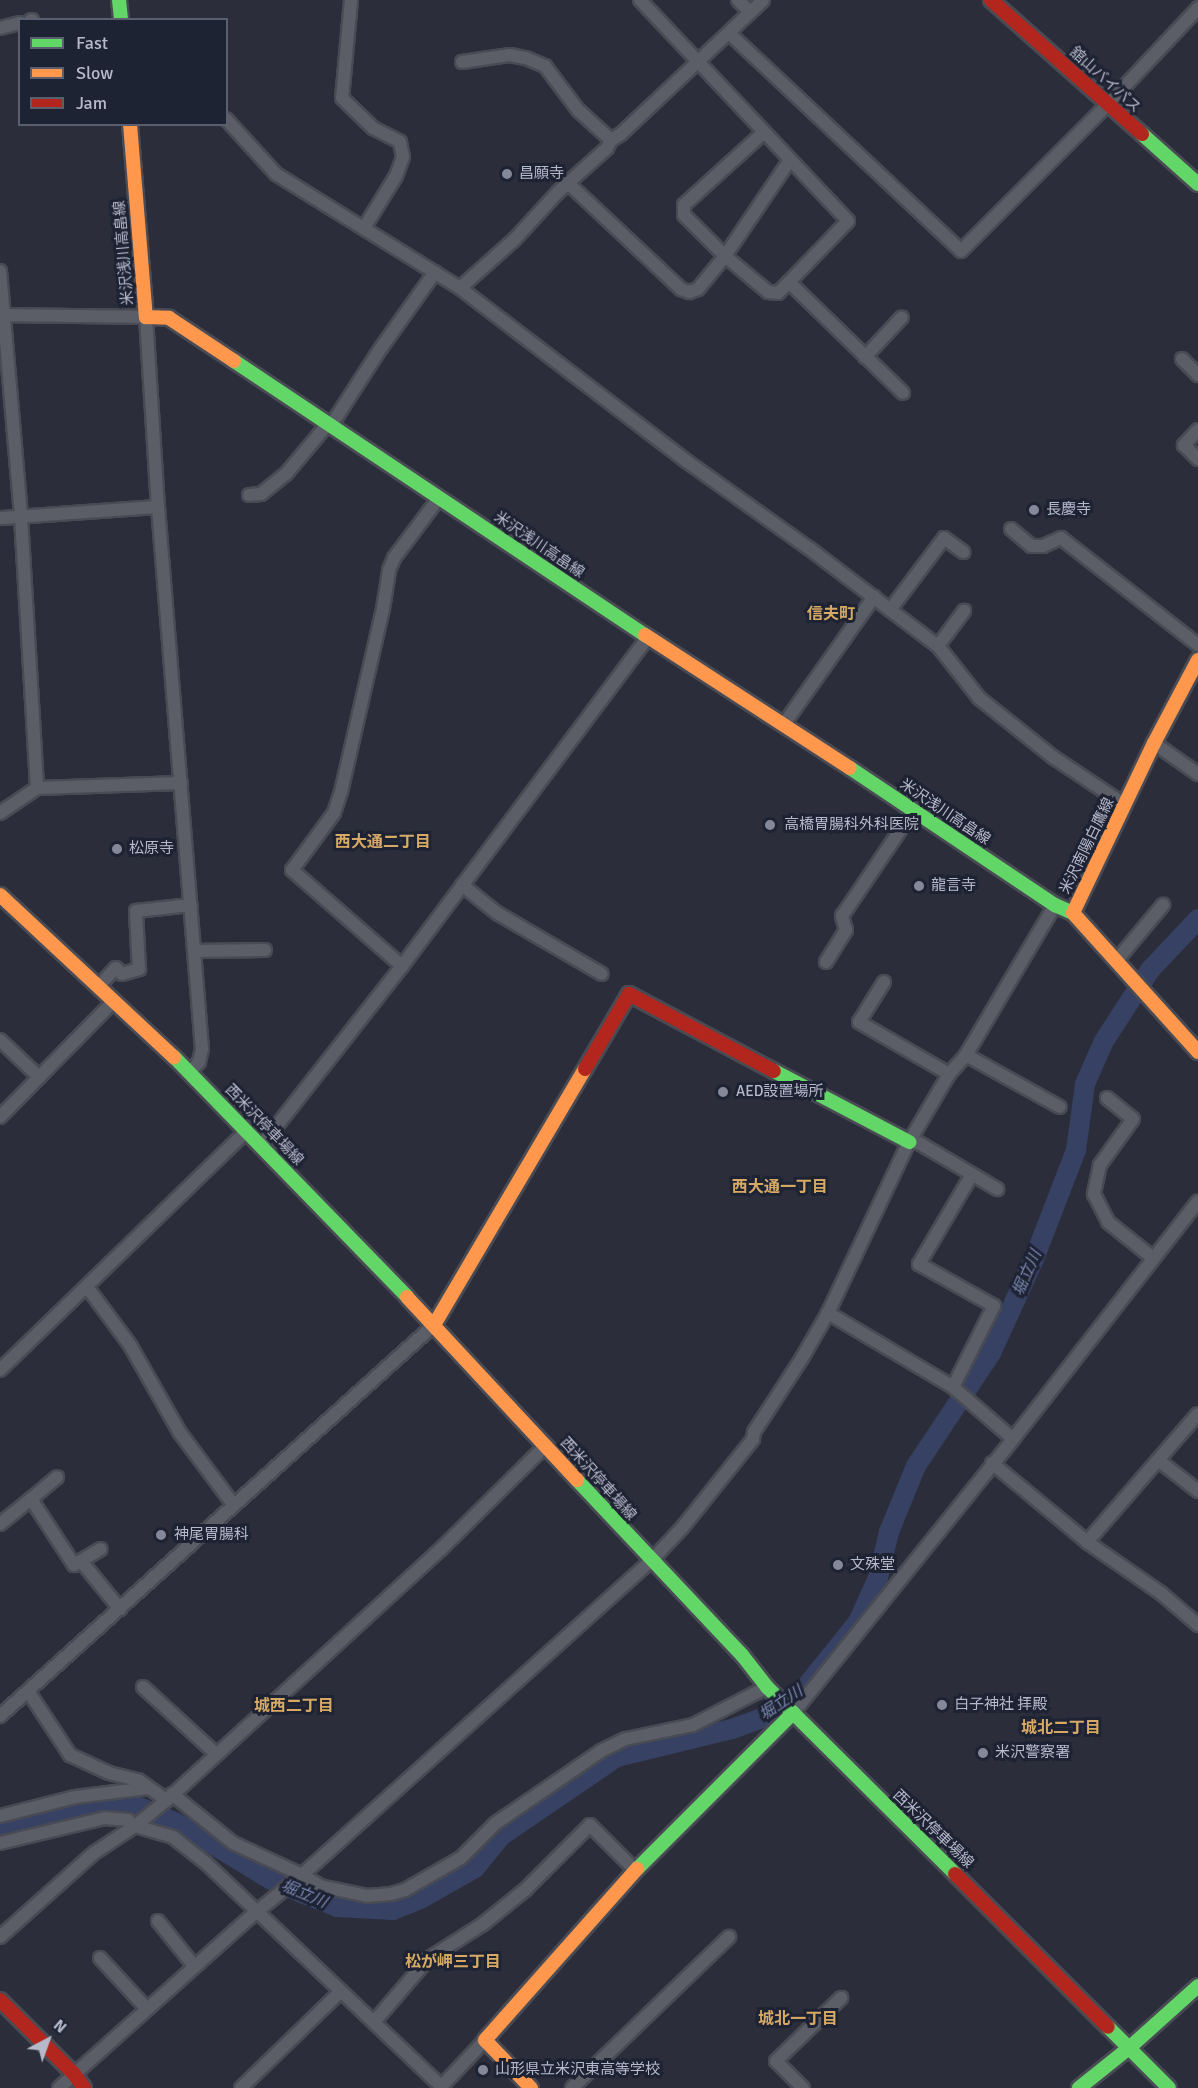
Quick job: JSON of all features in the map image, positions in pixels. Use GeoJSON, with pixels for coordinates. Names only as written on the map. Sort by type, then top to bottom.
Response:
{"type":"FeatureCollection","features":[{"type":"Feature","properties":{"kind":"main road"},"geometry":{"type":"LineString","coordinates":[[119,0],[121,18]]}},
{"type":"Feature","properties":{"kind":"main road","name":"舘山バイパス"},"geometry":{"type":"LineString","coordinates":[[991,0],[1198,184]]}},
{"type":"Feature","properties":{"kind":"main road","name":"米沢浅川高畠線"},"geometry":{"type":"LineString","coordinates":[[130,126],[146,317],[169,318],[763,714],[784,724],[1055,905],[1073,913]]}},
{"type":"Feature","properties":{"kind":"main road","name":"米沢南陽白鷹線"},"geometry":{"type":"LineString","coordinates":[[1198,660],[1154,743],[1073,913],[1120,962],[1198,1052]]}},
{"type":"Feature","properties":{"kind":"main road","name":"西米沢停車場線"},"geometry":{"type":"LineString","coordinates":[[0,895],[190,1072],[434,1325],[651,1562],[742,1656],[767,1687],[1168,2088]]}},
{"type":"Feature","properties":{"kind":"main road"},"geometry":{"type":"LineString","coordinates":[[434,1325],[629,994],[909,1142]]}},
{"type":"Feature","properties":{"kind":"main road"},"geometry":{"type":"LineString","coordinates":[[531,2088],[485,2040],[636,1871],[792,1711]]}},
{"type":"Feature","properties":{"kind":"main road"},"geometry":{"type":"LineString","coordinates":[[1079,2088],[1129,2048],[1198,1986]]}},
{"type":"Feature","properties":{"kind":"main road"},"geometry":{"type":"LineString","coordinates":[[0,2000],[74,2074],[84,2088]]}},
{"type":"Feature","properties":{"kind":"street"},"geometry":{"type":"LineString","coordinates":[[351,0],[342,98],[373,128],[400,142],[403,157],[396,176],[364,228]]}},
{"type":"Feature","properties":{"kind":"street"},"geometry":{"type":"LineString","coordinates":[[640,0],[848,221],[778,293],[768,292],[725,256],[684,215],[684,205],[763,133]]}},
{"type":"Feature","properties":{"kind":"street"},"geometry":{"type":"LineString","coordinates":[[738,0],[749,11]]}},
{"type":"Feature","properties":{"kind":"street"},"geometry":{"type":"LineString","coordinates":[[460,288],[515,239],[558,192],[608,148],[611,140],[621,134],[763,0]]}},
{"type":"Feature","properties":{"kind":"street"},"geometry":{"type":"LineString","coordinates":[[729,33],[961,251],[1108,105],[1198,9],[1189,0]]}},
{"type":"Feature","properties":{"kind":"street"},"geometry":{"type":"LineString","coordinates":[[0,28],[18,24]]}},
{"type":"Feature","properties":{"kind":"street"},"geometry":{"type":"LineString","coordinates":[[462,62],[510,55],[526,58],[545,66],[578,110],[611,140]]}},
{"type":"Feature","properties":{"kind":"street"},"geometry":{"type":"LineString","coordinates":[[228,120],[276,174],[460,288],[685,460],[938,646],[979,698],[1053,757],[1125,805]]}},
{"type":"Feature","properties":{"kind":"street"},"geometry":{"type":"LineString","coordinates":[[569,184],[681,289],[689,292],[698,289],[725,256],[790,160]]}},
{"type":"Feature","properties":{"kind":"street"},"geometry":{"type":"LineString","coordinates":[[0,271],[21,518],[38,788]]}},
{"type":"Feature","properties":{"kind":"street"},"geometry":{"type":"LineString","coordinates":[[249,495],[261,494],[286,474],[328,426],[435,272]]}},
{"type":"Feature","properties":{"kind":"street"},"geometry":{"type":"LineString","coordinates":[[789,282],[903,393]]}},
{"type":"Feature","properties":{"kind":"street"},"geometry":{"type":"LineString","coordinates":[[2,315],[146,317],[158,507],[202,1049],[199,1062],[190,1072]]}},
{"type":"Feature","properties":{"kind":"street"},"geometry":{"type":"LineString","coordinates":[[865,357],[903,317]]}},
{"type":"Feature","properties":{"kind":"street"},"geometry":{"type":"LineString","coordinates":[[1182,359],[1198,375]]}},
{"type":"Feature","properties":{"kind":"street"},"geometry":{"type":"LineString","coordinates":[[1198,430],[1184,445],[1198,459]]}},
{"type":"Feature","properties":{"kind":"street"},"geometry":{"type":"LineString","coordinates":[[402,966],[292,870],[334,813],[341,792],[387,590],[389,570],[394,558],[439,498]]}},
{"type":"Feature","properties":{"kind":"street"},"geometry":{"type":"LineString","coordinates":[[0,518],[158,507]]}},
{"type":"Feature","properties":{"kind":"street"},"geometry":{"type":"LineString","coordinates":[[1011,529],[1030,546],[1043,546],[1061,538],[1198,645]]}},
{"type":"Feature","properties":{"kind":"street"},"geometry":{"type":"LineString","coordinates":[[890,610],[944,538],[963,552]]}},
{"type":"Feature","properties":{"kind":"street"},"geometry":{"type":"LineString","coordinates":[[784,724],[874,597]]}},
{"type":"Feature","properties":{"kind":"street"},"geometry":{"type":"LineString","coordinates":[[938,646],[964,611]]}},
{"type":"Feature","properties":{"kind":"street"},"geometry":{"type":"LineString","coordinates":[[261,1146],[402,966],[648,637]]}},
{"type":"Feature","properties":{"kind":"street"},"geometry":{"type":"LineString","coordinates":[[1154,743],[1198,774]]}},
{"type":"Feature","properties":{"kind":"street"},"geometry":{"type":"LineString","coordinates":[[0,813],[38,788],[181,783]]}},
{"type":"Feature","properties":{"kind":"street"},"geometry":{"type":"LineString","coordinates":[[826,962],[846,930],[842,916],[913,811]]}},
{"type":"Feature","properties":{"kind":"street"},"geometry":{"type":"LineString","coordinates":[[462,885],[497,913],[602,974]]}},
{"type":"Feature","properties":{"kind":"street"},"geometry":{"type":"LineString","coordinates":[[98,987],[116,968],[122,974],[139,969],[136,911],[190,905]]}},
{"type":"Feature","properties":{"kind":"street"},"geometry":{"type":"LineString","coordinates":[[59,2088],[651,1562],[682,1528],[753,1438],[754,1432],[802,1358],[828,1313],[909,1142],[949,1074],[966,1055],[1055,905]]}},
{"type":"Feature","properties":{"kind":"street"},"geometry":{"type":"LineString","coordinates":[[1120,962],[1163,905]]}},
{"type":"Feature","properties":{"kind":"street"},"geometry":{"type":"LineString","coordinates":[[194,951],[265,950]]}},
{"type":"Feature","properties":{"kind":"street"},"geometry":{"type":"LineString","coordinates":[[884,982],[859,1022],[949,1074]]}},
{"type":"Feature","properties":{"kind":"street"},"geometry":{"type":"LineString","coordinates":[[0,1117],[113,1002]]}},
{"type":"Feature","properties":{"kind":"street"},"geometry":{"type":"LineString","coordinates":[[0,1040],[39,1077]]}},
{"type":"Feature","properties":{"kind":"street"},"geometry":{"type":"LineString","coordinates":[[966,1055],[1060,1107]]}},
{"type":"Feature","properties":{"kind":"street"},"geometry":{"type":"LineString","coordinates":[[1107,1098],[1132,1119],[1100,1165],[1094,1194],[1108,1222],[1153,1258]]}},
{"type":"Feature","properties":{"kind":"street"},"geometry":{"type":"LineString","coordinates":[[0,1370],[247,1131]]}},
{"type":"Feature","properties":{"kind":"street"},"geometry":{"type":"LineString","coordinates":[[909,1142],[919,1143],[971,1176],[997,1189]]}},
{"type":"Feature","properties":{"kind":"street"},"geometry":{"type":"LineString","coordinates":[[953,1387],[994,1306],[919,1264],[971,1176]]}},
{"type":"Feature","properties":{"kind":"street"},"geometry":{"type":"LineString","coordinates":[[792,1711],[1013,1439],[1198,1201]]}},
{"type":"Feature","properties":{"kind":"street"},"geometry":{"type":"LineString","coordinates":[[87,1287],[130,1345],[180,1433],[233,1504]]}},
{"type":"Feature","properties":{"kind":"street"},"geometry":{"type":"LineString","coordinates":[[828,1313],[953,1387],[1013,1439]]}},
{"type":"Feature","properties":{"kind":"street"},"geometry":{"type":"LineString","coordinates":[[2,1711],[28,1691],[120,1609],[233,1504],[434,1325]]}},
{"type":"Feature","properties":{"kind":"street"},"geometry":{"type":"LineString","coordinates":[[1087,1542],[1197,1416]]}},
{"type":"Feature","properties":{"kind":"street"},"geometry":{"type":"LineString","coordinates":[[0,1937],[94,1854],[137,1824],[167,1799],[441,1549],[546,1445]]}},
{"type":"Feature","properties":{"kind":"street"},"geometry":{"type":"LineString","coordinates":[[1158,1460],[1198,1491]]}},
{"type":"Feature","properties":{"kind":"street"},"geometry":{"type":"LineString","coordinates":[[992,1463],[1087,1542],[1162,1594],[1198,1625]]}},
{"type":"Feature","properties":{"kind":"street"},"geometry":{"type":"LineString","coordinates":[[0,1524],[57,1477]]}},
{"type":"Feature","properties":{"kind":"street"},"geometry":{"type":"LineString","coordinates":[[31,1499],[74,1565],[101,1549]]}},
{"type":"Feature","properties":{"kind":"street"},"geometry":{"type":"LineString","coordinates":[[81,1561],[120,1609]]}},
{"type":"Feature","properties":{"kind":"street"},"geometry":{"type":"LineString","coordinates":[[143,1687],[216,1754]]}},
{"type":"Feature","properties":{"kind":"street"},"geometry":{"type":"LineString","coordinates":[[28,1691],[70,1755],[109,1773],[138,1780],[233,1843],[299,1877],[340,1892],[368,1896],[405,1890],[461,1858],[496,1823],[601,1751],[626,1739],[693,1725],[767,1687]]}},
{"type":"Feature","properties":{"kind":"street"},"geometry":{"type":"LineString","coordinates":[[0,1816],[75,1797],[148,1788]]}},
{"type":"Feature","properties":{"kind":"street"},"geometry":{"type":"LineString","coordinates":[[0,1843],[105,1818],[128,1820],[173,1838],[206,1863],[440,2087],[485,2040]]}},
{"type":"Feature","properties":{"kind":"street"},"geometry":{"type":"LineString","coordinates":[[374,2022],[428,1959],[483,1924],[525,1890],[590,1825],[636,1871]]}},
{"type":"Feature","properties":{"kind":"street"},"geometry":{"type":"LineString","coordinates":[[158,1921],[194,1966]]}},
{"type":"Feature","properties":{"kind":"street"},"geometry":{"type":"LineString","coordinates":[[572,2088],[729,1937]]}},
{"type":"Feature","properties":{"kind":"street"},"geometry":{"type":"LineString","coordinates":[[100,1958],[147,2009]]}},
{"type":"Feature","properties":{"kind":"street"},"geometry":{"type":"LineString","coordinates":[[241,2088],[341,1991]]}},
{"type":"Feature","properties":{"kind":"street"},"geometry":{"type":"LineString","coordinates":[[803,2088],[776,2061],[841,1998]]}},
{"type":"Feature","properties":{"kind":"waterway","name":"堀立川"},"geometry":{"type":"LineString","coordinates":[[0,1826],[69,1810],[107,1805],[135,1805],[177,1823],[270,1879],[301,1893],[337,1907],[393,1910],[422,1898],[475,1868],[501,1836],[617,1757],[732,1729],[768,1716],[805,1688],[858,1622],[878,1578],[889,1532],[916,1466],[991,1353],[1034,1259],[1076,1150],[1085,1084],[1104,1041],[1150,970],[1198,919]]}},
{"type":"Feature","properties":{"kind":"traffic: fast"},"geometry":{"type":"LineString","coordinates":[[119,0],[121,18]]}},
{"type":"Feature","properties":{"kind":"traffic: fast"},"geometry":{"type":"LineString","coordinates":[[1142,134],[1198,184]]}},
{"type":"Feature","properties":{"kind":"traffic: fast"},"geometry":{"type":"LineString","coordinates":[[234,361],[645,635]]}},
{"type":"Feature","properties":{"kind":"traffic: fast"},"geometry":{"type":"LineString","coordinates":[[850,768],[1055,905],[1073,913]]}},
{"type":"Feature","properties":{"kind":"traffic: fast"},"geometry":{"type":"LineString","coordinates":[[174,1057],[407,1297]]}},
{"type":"Feature","properties":{"kind":"traffic: fast"},"geometry":{"type":"LineString","coordinates":[[774,1071],[909,1142]]}},
{"type":"Feature","properties":{"kind":"traffic: fast"},"geometry":{"type":"LineString","coordinates":[[577,1480],[742,1655],[767,1687],[955,1874]]}},
{"type":"Feature","properties":{"kind":"traffic: fast"},"geometry":{"type":"LineString","coordinates":[[637,1869],[793,1713]]}},
{"type":"Feature","properties":{"kind":"traffic: fast"},"geometry":{"type":"LineString","coordinates":[[1079,2088],[1129,2048],[1198,1986]]}},
{"type":"Feature","properties":{"kind":"traffic: fast"},"geometry":{"type":"LineString","coordinates":[[1108,2027],[1169,2088]]}},
{"type":"Feature","properties":{"kind":"traffic: slow"},"geometry":{"type":"LineString","coordinates":[[130,126],[146,317],[169,318],[234,361]]}},
{"type":"Feature","properties":{"kind":"traffic: slow"},"geometry":{"type":"LineString","coordinates":[[645,635],[850,768]]}},
{"type":"Feature","properties":{"kind":"traffic: slow"},"geometry":{"type":"LineString","coordinates":[[1198,660],[1154,743],[1073,913],[1198,1052]]}},
{"type":"Feature","properties":{"kind":"traffic: slow"},"geometry":{"type":"LineString","coordinates":[[0,895],[174,1057]]}},
{"type":"Feature","properties":{"kind":"traffic: slow"},"geometry":{"type":"LineString","coordinates":[[434,1325],[585,1069]]}},
{"type":"Feature","properties":{"kind":"traffic: slow"},"geometry":{"type":"LineString","coordinates":[[407,1297],[577,1480]]}},
{"type":"Feature","properties":{"kind":"traffic: slow"},"geometry":{"type":"LineString","coordinates":[[531,2088],[485,2040],[637,1869]]}},
{"type":"Feature","properties":{"kind":"traffic: jam"},"geometry":{"type":"LineString","coordinates":[[991,0],[1142,134]]}},
{"type":"Feature","properties":{"kind":"traffic: jam"},"geometry":{"type":"LineString","coordinates":[[585,1069],[629,994],[774,1071]]}},
{"type":"Feature","properties":{"kind":"traffic: jam"},"geometry":{"type":"LineString","coordinates":[[955,1874],[1108,2027]]}},
{"type":"Feature","properties":{"kind":"traffic: jam"},"geometry":{"type":"LineString","coordinates":[[0,2000],[74,2074],[84,2088]]}},
{"type":"Feature","properties":{"kind":"place","name":"昌願寺"},"geometry":{"type":"Point","coordinates":[507,174]}},
{"type":"Feature","properties":{"kind":"place","name":"長慶寺"},"geometry":{"type":"Point","coordinates":[1034,510]}},
{"type":"Feature","properties":{"kind":"place","name":"高橋胃腸科外科医院"},"geometry":{"type":"Point","coordinates":[770,825]}},
{"type":"Feature","properties":{"kind":"place","name":"松原寺"},"geometry":{"type":"Point","coordinates":[117,849]}},
{"type":"Feature","properties":{"kind":"place","name":"龍言寺"},"geometry":{"type":"Point","coordinates":[919,886]}},
{"type":"Feature","properties":{"kind":"place","name":"AED設置場所"},"geometry":{"type":"Point","coordinates":[723,1092]}},
{"type":"Feature","properties":{"kind":"place","name":"神尾胃腸科"},"geometry":{"type":"Point","coordinates":[161,1535]}},
{"type":"Feature","properties":{"kind":"place","name":"文殊堂"},"geometry":{"type":"Point","coordinates":[838,1565]}},
{"type":"Feature","properties":{"kind":"place","name":"白子神社 拝殿"},"geometry":{"type":"Point","coordinates":[942,1705]}},
{"type":"Feature","properties":{"kind":"place","name":"米沢警察署"},"geometry":{"type":"Point","coordinates":[983,1753]}},
{"type":"Feature","properties":{"kind":"place","name":"山形県立米沢東高等学校"},"geometry":{"type":"Point","coordinates":[483,2070]}},
{"type":"Feature","properties":{"kind":"district","name":"信夫町"},"geometry":{"type":"Point","coordinates":[831,614]}},
{"type":"Feature","properties":{"kind":"district","name":"西大通二丁目"},"geometry":{"type":"Point","coordinates":[383,842]}},
{"type":"Feature","properties":{"kind":"district","name":"西大通一丁目"},"geometry":{"type":"Point","coordinates":[780,1187]}},
{"type":"Feature","properties":{"kind":"district","name":"城西二丁目"},"geometry":{"type":"Point","coordinates":[294,1706]}},
{"type":"Feature","properties":{"kind":"district","name":"城北二丁目"},"geometry":{"type":"Point","coordinates":[1061,1728]}},
{"type":"Feature","properties":{"kind":"district","name":"松が岬三丁目"},"geometry":{"type":"Point","coordinates":[453,1962]}},
{"type":"Feature","properties":{"kind":"district","name":"城北一丁目"},"geometry":{"type":"Point","coordinates":[798,2019]}}]}
